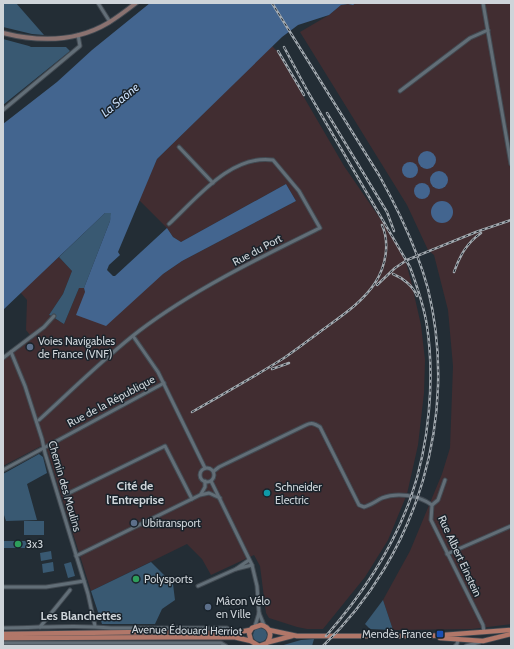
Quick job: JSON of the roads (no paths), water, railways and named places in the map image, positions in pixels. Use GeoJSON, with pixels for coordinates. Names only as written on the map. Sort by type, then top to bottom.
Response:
{"type":"FeatureCollection","features":[{"type":"Feature","properties":{"kind":"main road"},"geometry":{"type":"LineString","coordinates":[[3,33],[41,40],[60,39],[78,35],[92,31],[110,22],[136,3]]}},
{"type":"Feature","properties":{"kind":"main road"},"geometry":{"type":"LineString","coordinates":[[296,636],[258,646],[251,641],[249,636],[250,630],[255,626],[264,625],[269,630],[296,636],[430,636],[511,630]]}},
{"type":"Feature","properties":{"kind":"main road","name":"Avenue Édouard Herriot"},"geometry":{"type":"LineString","coordinates":[[3,634],[146,632],[234,633],[250,630]]}},
{"type":"Feature","properties":{"kind":"main road"},"geometry":{"type":"LineString","coordinates":[[266,644],[270,636],[269,630]]}},
{"type":"Feature","properties":{"kind":"main road"},"geometry":{"type":"LineString","coordinates":[[430,636],[458,640],[484,641],[511,634]]}},
{"type":"Feature","properties":{"kind":"main road","name":"Avenue Édouard Herriot"},"geometry":{"type":"LineString","coordinates":[[3,638],[234,637],[251,641]]}},
{"type":"Feature","properties":{"kind":"street"},"geometry":{"type":"LineString","coordinates":[[98,3],[110,22]]}},
{"type":"Feature","properties":{"kind":"street"},"geometry":{"type":"LineString","coordinates":[[483,3],[511,164]]}},
{"type":"Feature","properties":{"kind":"street"},"geometry":{"type":"LineString","coordinates":[[400,91],[470,38],[488,30]]}},
{"type":"Feature","properties":{"kind":"street"},"geometry":{"type":"LineString","coordinates":[[3,110],[80,46],[78,35]]}},
{"type":"Feature","properties":{"kind":"street"},"geometry":{"type":"LineString","coordinates":[[179,146],[213,183]]}},
{"type":"Feature","properties":{"kind":"street","name":"Rue du Port"},"geometry":{"type":"LineString","coordinates":[[39,420],[133,336],[168,310],[282,247],[320,228],[299,191],[273,160],[259,159],[246,162],[226,172],[168,224]]}},
{"type":"Feature","properties":{"kind":"street"},"geometry":{"type":"LineString","coordinates":[[3,358],[44,327],[54,316]]}},
{"type":"Feature","properties":{"kind":"street"},"geometry":{"type":"LineString","coordinates":[[133,336],[152,361],[205,468]]}},
{"type":"Feature","properties":{"kind":"street","name":"Chemin des Moulins"},"geometry":{"type":"LineString","coordinates":[[10,352],[24,386],[42,439],[43,448],[84,581],[96,626]]}},
{"type":"Feature","properties":{"kind":"street","name":"Rue de la République"},"geometry":{"type":"LineString","coordinates":[[3,470],[164,383]]}},
{"type":"Feature","properties":{"kind":"street","name":"Rue Albert Einstein"},"geometry":{"type":"LineString","coordinates":[[214,471],[219,467],[306,424],[320,426],[359,505],[364,507],[383,498],[401,494],[428,502],[432,505],[431,520],[483,625],[484,632]]}},
{"type":"Feature","properties":{"kind":"street"},"geometry":{"type":"LineString","coordinates":[[65,495],[163,446],[166,448],[192,499]]}},
{"type":"Feature","properties":{"kind":"street"},"geometry":{"type":"LineString","coordinates":[[205,468],[210,468],[214,471],[214,478],[211,481]]}},
{"type":"Feature","properties":{"kind":"street"},"geometry":{"type":"LineString","coordinates":[[76,556],[200,494],[205,487],[205,481],[202,479],[200,474],[205,468]]}},
{"type":"Feature","properties":{"kind":"street"},"geometry":{"type":"LineString","coordinates":[[432,505],[438,500],[446,480]]}},
{"type":"Feature","properties":{"kind":"street"},"geometry":{"type":"LineString","coordinates":[[205,481],[211,481]]}},
{"type":"Feature","properties":{"kind":"street"},"geometry":{"type":"LineString","coordinates":[[211,481],[252,564],[257,586],[259,613],[264,625]]}},
{"type":"Feature","properties":{"kind":"street"},"geometry":{"type":"LineString","coordinates":[[200,494],[209,493],[220,498]]}},
{"type":"Feature","properties":{"kind":"street"},"geometry":{"type":"LineString","coordinates":[[447,554],[511,526]]}},
{"type":"Feature","properties":{"kind":"street"},"geometry":{"type":"LineString","coordinates":[[198,586],[250,560]]}},
{"type":"Feature","properties":{"kind":"street"},"geometry":{"type":"LineString","coordinates":[[236,568],[252,564]]}},
{"type":"Feature","properties":{"kind":"street"},"geometry":{"type":"LineString","coordinates":[[3,587],[46,586],[84,581]]}},
{"type":"Feature","properties":{"kind":"street"},"geometry":{"type":"LineString","coordinates":[[40,627],[70,590]]}},
{"type":"Feature","properties":{"kind":"street"},"geometry":{"type":"LineString","coordinates":[[255,626],[259,613]]}},
{"type":"Feature","properties":{"kind":"street"},"geometry":{"type":"LineString","coordinates":[[3,628],[96,626],[111,628],[226,628],[234,633]]}},
{"type":"Feature","properties":{"kind":"street"},"geometry":{"type":"LineString","coordinates":[[455,646],[458,640]]}},
{"type":"Feature","properties":{"kind":"street"},"geometry":{"type":"LineString","coordinates":[[466,646],[484,641]]}},
{"type":"Feature","properties":{"kind":"street"},"geometry":{"type":"LineString","coordinates":[[3,643],[221,643],[226,646]]}},
{"type":"Feature","properties":{"kind":"water","name":"La Saône"},"geometry":{"type":"Polygon","coordinates":[[[150,3],[356,3],[353,5],[341,5],[329,15],[298,25],[282,37],[157,159],[118,252],[120,255],[109,265],[107,270],[115,276],[167,228],[173,237],[181,242],[286,184],[296,201],[182,261],[163,274],[106,326],[76,315],[85,292],[84,288],[110,221],[111,213],[105,213],[3,310],[3,124],[57,82],[92,50],[150,3]]]}},
{"type":"Feature","properties":{"kind":"water"},"geometry":{"type":"Polygon","coordinates":[[[423,151],[431,151],[436,156],[434,167],[431,169],[423,169],[418,164],[418,156],[423,151]]]}},
{"type":"Feature","properties":{"kind":"water"},"geometry":{"type":"Polygon","coordinates":[[[407,162],[413,162],[418,167],[416,176],[413,178],[407,178],[402,173],[402,167],[407,162]]]}},
{"type":"Feature","properties":{"kind":"water"},"geometry":{"type":"Polygon","coordinates":[[[435,171],[443,171],[448,176],[446,187],[443,189],[435,189],[430,184],[430,176],[435,171]]]}},
{"type":"Feature","properties":{"kind":"water"},"geometry":{"type":"Polygon","coordinates":[[[419,183],[425,183],[430,188],[428,197],[425,199],[419,199],[414,194],[414,188],[419,183]]]}},
{"type":"Feature","properties":{"kind":"water"},"geometry":{"type":"Polygon","coordinates":[[[442,201],[450,204],[453,212],[450,220],[442,223],[434,220],[431,212],[434,204],[442,201]]]}},
{"type":"Feature","properties":{"kind":"railway"},"geometry":{"type":"LineString","coordinates":[[272,3],[379,175],[394,202],[413,244],[424,274],[436,337],[438,386],[433,434],[423,481],[406,527],[384,570],[356,610],[323,646]]}},
{"type":"Feature","properties":{"kind":"railway"},"geometry":{"type":"LineString","coordinates":[[284,47],[308,92],[410,267],[424,311],[429,347],[429,412],[422,456],[411,497],[395,535],[375,571],[352,605],[326,636]]}},
{"type":"Feature","properties":{"kind":"railway"},"geometry":{"type":"LineString","coordinates":[[278,51],[304,95]]}},
{"type":"Feature","properties":{"kind":"railway"},"geometry":{"type":"LineString","coordinates":[[327,113],[387,212],[394,231]]}},
{"type":"Feature","properties":{"kind":"railway"},"geometry":{"type":"LineString","coordinates":[[377,285],[395,268],[407,260],[476,232],[511,220]]}},
{"type":"Feature","properties":{"kind":"railway"},"geometry":{"type":"LineString","coordinates":[[192,412],[284,358],[343,315],[364,297],[375,283],[384,262],[386,254],[386,239],[382,225]]}},
{"type":"Feature","properties":{"kind":"railway"},"geometry":{"type":"LineString","coordinates":[[454,272],[464,250],[481,233]]}},
{"type":"Feature","properties":{"kind":"railway"},"geometry":{"type":"LineString","coordinates":[[393,274],[407,283],[417,296]]}},
{"type":"Feature","properties":{"kind":"railway"},"geometry":{"type":"LineString","coordinates":[[272,369],[289,363]]}},
{"type":"Feature","properties":{"kind":"place","name":"Voies Navigables de France (VNF)"},"geometry":{"type":"Point","coordinates":[30,347]}},
{"type":"Feature","properties":{"kind":"place","name":"Schneider Electric"},"geometry":{"type":"Point","coordinates":[267,493]}},
{"type":"Feature","properties":{"kind":"place","name":"Ubitransport"},"geometry":{"type":"Point","coordinates":[134,523]}},
{"type":"Feature","properties":{"kind":"place","name":"3x3"},"geometry":{"type":"Point","coordinates":[18,544]}},
{"type":"Feature","properties":{"kind":"place","name":"Polysports"},"geometry":{"type":"Point","coordinates":[136,579]}},
{"type":"Feature","properties":{"kind":"place","name":"Mâcon Vélo en Ville"},"geometry":{"type":"Point","coordinates":[208,607]}},
{"type":"Feature","properties":{"kind":"place","name":"Mendès France"},"geometry":{"type":"Point","coordinates":[440,634]}},
{"type":"Feature","properties":{"kind":"district","name":"Cité de l'Entreprise"},"geometry":{"type":"Point","coordinates":[135,493]}},
{"type":"Feature","properties":{"kind":"district","name":"Les Blanchettes"},"geometry":{"type":"Point","coordinates":[81,616]}}]}
